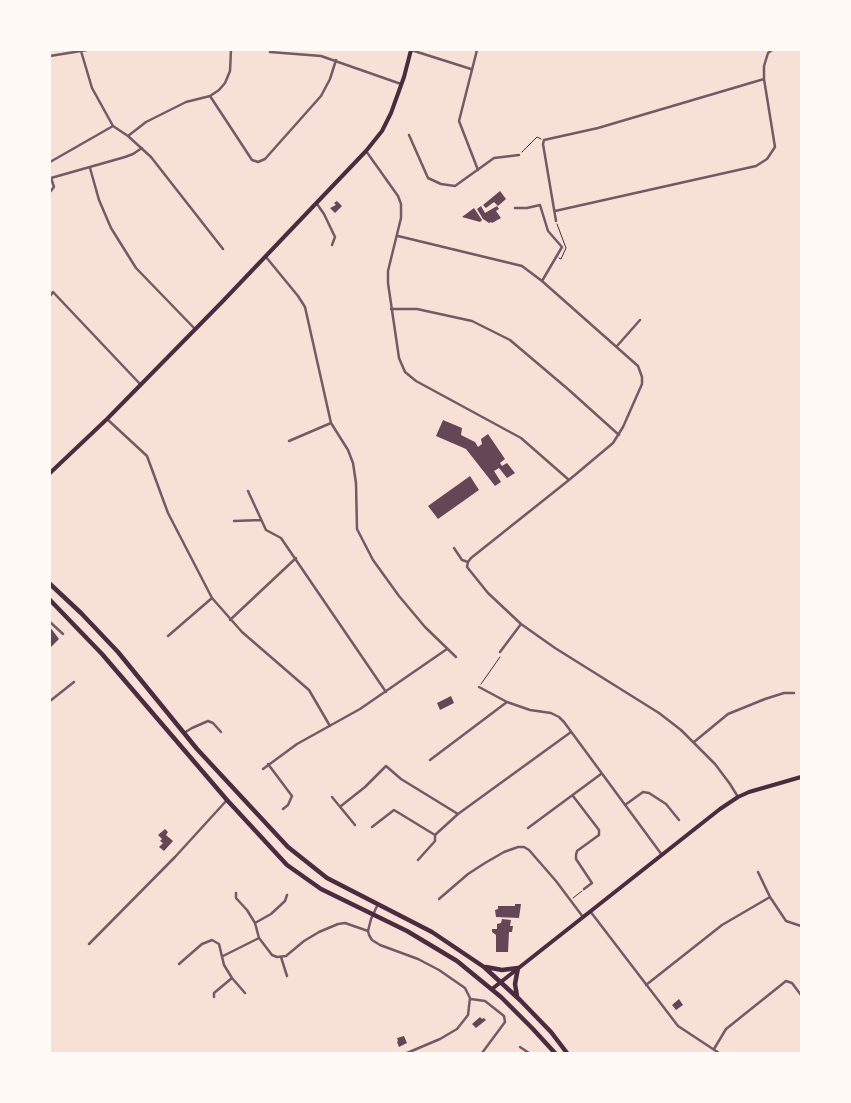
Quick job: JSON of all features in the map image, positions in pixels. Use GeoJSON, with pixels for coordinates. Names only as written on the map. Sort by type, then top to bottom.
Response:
{"type":"FeatureCollection","features":[{"type":"Feature","properties":{"kind":"highway"},"geometry":{"type":"LineString","coordinates":[[50,584],[118,652],[184,734],[272,830],[302,859],[327,878],[441,937],[484,967],[501,981],[551,1032],[567,1053]]}},
{"type":"Feature","properties":{"kind":"highway"},"geometry":{"type":"LineString","coordinates":[[50,600],[102,654],[272,850],[293,869],[321,889],[407,931],[450,956],[492,989],[532,1028],[554,1053]]}},
{"type":"Feature","properties":{"kind":"highway"},"geometry":{"type":"LineString","coordinates":[[484,967],[502,970],[518,968],[515,984],[516,996]]}},
{"type":"Feature","properties":{"kind":"main road"},"geometry":{"type":"LineString","coordinates":[[50,473],[141,385],[317,204],[366,150],[382,131],[391,113],[402,84],[411,50]]}},
{"type":"Feature","properties":{"kind":"main road"},"geometry":{"type":"LineString","coordinates":[[492,989],[738,797],[770,785],[801,777]]}},
{"type":"Feature","properties":{"kind":"street"},"geometry":{"type":"LineString","coordinates":[[50,56],[87,50]]}},
{"type":"Feature","properties":{"kind":"street"},"geometry":{"type":"LineString","coordinates":[[128,136],[146,122],[186,102],[210,96],[219,90],[225,83],[230,71],[232,50]]}},
{"type":"Feature","properties":{"kind":"street"},"geometry":{"type":"LineString","coordinates":[[411,50],[471,69]]}},
{"type":"Feature","properties":{"kind":"street"},"geometry":{"type":"LineString","coordinates":[[477,50],[459,121],[478,170]]}},
{"type":"Feature","properties":{"kind":"street"},"geometry":{"type":"LineString","coordinates":[[555,211],[756,166],[767,159],[775,147],[764,79],[764,66],[768,53],[772,50]]}},
{"type":"Feature","properties":{"kind":"street"},"geometry":{"type":"LineString","coordinates":[[81,51],[92,88],[113,126],[128,136],[151,157],[223,249]]}},
{"type":"Feature","properties":{"kind":"street"},"geometry":{"type":"LineString","coordinates":[[270,52],[321,56],[402,84]]}},
{"type":"Feature","properties":{"kind":"street"},"geometry":{"type":"LineString","coordinates":[[210,96],[252,160],[258,162],[265,159],[321,96],[330,79],[336,60]]}},
{"type":"Feature","properties":{"kind":"street"},"geometry":{"type":"LineString","coordinates":[[556,220],[543,144],[544,140],[598,128],[764,79]]}},
{"type":"Feature","properties":{"kind":"street"},"geometry":{"type":"LineString","coordinates":[[50,162],[113,126]]}},
{"type":"Feature","properties":{"kind":"street"},"geometry":{"type":"LineString","coordinates":[[409,135],[428,178],[441,184],[454,186],[494,158],[519,155]]}},
{"type":"Feature","properties":{"kind":"street"},"geometry":{"type":"LineString","coordinates":[[50,192],[54,186],[50,178],[90,168],[133,154],[142,148]]}},
{"type":"Feature","properties":{"kind":"street"},"geometry":{"type":"LineString","coordinates":[[366,150],[398,196],[402,210],[398,236],[388,271],[391,309],[399,358],[405,372],[430,389],[521,438],[569,480]]}},
{"type":"Feature","properties":{"kind":"street"},"geometry":{"type":"LineString","coordinates":[[90,168],[99,200],[110,228],[136,268],[195,329]]}},
{"type":"Feature","properties":{"kind":"street"},"geometry":{"type":"LineString","coordinates":[[317,204],[335,237],[332,245]]}},
{"type":"Feature","properties":{"kind":"street"},"geometry":{"type":"LineString","coordinates":[[515,208],[528,208],[540,205],[548,231],[562,247],[542,281]]}},
{"type":"Feature","properties":{"kind":"street"},"geometry":{"type":"LineString","coordinates":[[398,236],[522,266],[617,346],[632,360],[641,372],[642,384],[619,435],[599,456],[470,558],[467,567],[482,587],[521,624],[550,645],[659,713],[681,730],[715,764],[738,797]]}},
{"type":"Feature","properties":{"kind":"street"},"geometry":{"type":"LineString","coordinates":[[266,257],[305,307],[330,423],[348,450],[353,463],[356,484],[357,529],[373,560],[399,596],[456,657]]}},
{"type":"Feature","properties":{"kind":"street"},"geometry":{"type":"LineString","coordinates":[[50,296],[53,292],[141,385]]}},
{"type":"Feature","properties":{"kind":"street"},"geometry":{"type":"LineString","coordinates":[[391,309],[417,309],[472,321],[510,340],[619,435]]}},
{"type":"Feature","properties":{"kind":"street"},"geometry":{"type":"LineString","coordinates":[[617,346],[640,320]]}},
{"type":"Feature","properties":{"kind":"street"},"geometry":{"type":"LineString","coordinates":[[107,419],[147,456],[168,513],[212,598],[230,620],[262,651],[309,690],[330,726]]}},
{"type":"Feature","properties":{"kind":"street"},"geometry":{"type":"LineString","coordinates":[[289,441],[330,423]]}},
{"type":"Feature","properties":{"kind":"street"},"geometry":{"type":"LineString","coordinates":[[248,491],[266,530],[281,538],[296,558],[386,692]]}},
{"type":"Feature","properties":{"kind":"street"},"geometry":{"type":"LineString","coordinates":[[234,521],[261,520]]}},
{"type":"Feature","properties":{"kind":"street"},"geometry":{"type":"LineString","coordinates":[[454,548],[462,560],[468,562]]}},
{"type":"Feature","properties":{"kind":"street"},"geometry":{"type":"LineString","coordinates":[[230,620],[296,558]]}},
{"type":"Feature","properties":{"kind":"street"},"geometry":{"type":"LineString","coordinates":[[168,636],[212,598]]}},
{"type":"Feature","properties":{"kind":"street"},"geometry":{"type":"LineString","coordinates":[[50,622],[63,634]]}},
{"type":"Feature","properties":{"kind":"street"},"geometry":{"type":"LineString","coordinates":[[500,652],[521,624]]}},
{"type":"Feature","properties":{"kind":"street"},"geometry":{"type":"LineString","coordinates":[[263,768],[360,709],[447,649]]}},
{"type":"Feature","properties":{"kind":"street"},"geometry":{"type":"LineString","coordinates":[[50,701],[74,682]]}},
{"type":"Feature","properties":{"kind":"street"},"geometry":{"type":"LineString","coordinates":[[479,687],[507,702],[559,717],[662,855]]}},
{"type":"Feature","properties":{"kind":"street"},"geometry":{"type":"LineString","coordinates":[[694,742],[728,714],[765,699],[784,693],[794,693]]}},
{"type":"Feature","properties":{"kind":"street"},"geometry":{"type":"LineString","coordinates":[[430,760],[507,702]]}},
{"type":"Feature","properties":{"kind":"street"},"geometry":{"type":"LineString","coordinates":[[184,734],[208,721],[213,723],[221,732]]}},
{"type":"Feature","properties":{"kind":"street"},"geometry":{"type":"LineString","coordinates":[[418,860],[435,841],[435,834],[458,814],[571,732]]}},
{"type":"Feature","properties":{"kind":"street"},"geometry":{"type":"LineString","coordinates":[[268,764],[292,796],[288,805],[283,809]]}},
{"type":"Feature","properties":{"kind":"street"},"geometry":{"type":"LineString","coordinates":[[341,806],[386,766],[401,778],[458,814]]}},
{"type":"Feature","properties":{"kind":"street"},"geometry":{"type":"LineString","coordinates":[[528,828],[602,773]]}},
{"type":"Feature","properties":{"kind":"street"},"geometry":{"type":"LineString","coordinates":[[625,805],[637,794],[649,793],[666,804],[679,820]]}},
{"type":"Feature","properties":{"kind":"street"},"geometry":{"type":"LineString","coordinates":[[573,796],[599,830],[599,835],[577,851],[576,859],[592,883],[584,889]]}},
{"type":"Feature","properties":{"kind":"street"},"geometry":{"type":"LineString","coordinates":[[332,797],[355,825]]}},
{"type":"Feature","properties":{"kind":"street"},"geometry":{"type":"LineString","coordinates":[[89,944],[175,857],[227,800]]}},
{"type":"Feature","properties":{"kind":"street"},"geometry":{"type":"LineString","coordinates":[[372,827],[394,810],[435,834]]}},
{"type":"Feature","properties":{"kind":"street"},"geometry":{"type":"LineString","coordinates":[[439,899],[485,862],[504,852],[524,847],[530,850],[583,917]]}},
{"type":"Feature","properties":{"kind":"street"},"geometry":{"type":"LineString","coordinates":[[758,872],[770,897],[786,921],[800,926]]}},
{"type":"Feature","properties":{"kind":"street"},"geometry":{"type":"LineString","coordinates":[[236,893],[236,898],[255,923],[259,938],[272,955],[281,957],[290,953],[304,941],[338,924],[345,923],[368,931]]}},
{"type":"Feature","properties":{"kind":"street"},"geometry":{"type":"LineString","coordinates":[[255,923],[271,914],[285,900],[287,895]]}},
{"type":"Feature","properties":{"kind":"street"},"geometry":{"type":"LineString","coordinates":[[646,985],[722,925],[770,897]]}},
{"type":"Feature","properties":{"kind":"street"},"geometry":{"type":"LineString","coordinates":[[378,904],[373,914],[368,935],[376,943],[424,961],[465,988],[470,999],[468,1015],[457,1029],[440,1039],[407,1053]]}},
{"type":"Feature","properties":{"kind":"street"},"geometry":{"type":"LineString","coordinates":[[590,911],[678,1026],[718,1053]]}},
{"type":"Feature","properties":{"kind":"street"},"geometry":{"type":"LineString","coordinates":[[223,956],[259,938]]}},
{"type":"Feature","properties":{"kind":"street"},"geometry":{"type":"LineString","coordinates":[[179,964],[209,940],[219,944],[224,965],[245,993]]}},
{"type":"Feature","properties":{"kind":"street"},"geometry":{"type":"LineString","coordinates":[[281,957],[286,976]]}},
{"type":"Feature","properties":{"kind":"street"},"geometry":{"type":"LineString","coordinates":[[214,997],[214,993],[232,978]]}},
{"type":"Feature","properties":{"kind":"street"},"geometry":{"type":"LineString","coordinates":[[714,1049],[726,1029],[786,981],[792,983],[801,995]]}},
{"type":"Feature","properties":{"kind":"street"},"geometry":{"type":"LineString","coordinates":[[470,999],[485,1001],[504,1016],[505,1022],[482,1053]]}},
{"type":"Feature","properties":{"kind":"street"},"geometry":{"type":"LineString","coordinates":[[520,1047],[529,1053]]}},
{"type":"Feature","properties":{"kind":"path"},"geometry":{"type":"LineString","coordinates":[[519,155],[536,137],[544,140]]}},
{"type":"Feature","properties":{"kind":"path"},"geometry":{"type":"LineString","coordinates":[[479,687],[500,657],[500,652]]}},
{"type":"Feature","properties":{"kind":"path"},"geometry":{"type":"LineString","coordinates":[[571,900],[584,889]]}},
{"type":"Feature","properties":{"kind":"building"},"geometry":{"type":"Polygon","coordinates":[[[500,191],[506,199],[498,206],[494,202],[486,208],[483,205],[500,191]]]}},
{"type":"Feature","properties":{"kind":"building"},"geometry":{"type":"Polygon","coordinates":[[[337,201],[342,206],[335,213],[330,208],[336,205],[334,203],[337,201]]]}},
{"type":"Feature","properties":{"kind":"building"},"geometry":{"type":"Polygon","coordinates":[[[481,206],[485,213],[497,206],[499,209],[496,211],[501,218],[489,223],[483,219],[477,209],[481,206]]]}},
{"type":"Feature","properties":{"kind":"building"},"geometry":{"type":"Polygon","coordinates":[[[474,208],[482,220],[480,222],[462,217],[474,208]]]}},
{"type":"Feature","properties":{"kind":"building"},"geometry":{"type":"Polygon","coordinates":[[[443,420],[462,428],[461,435],[475,442],[478,447],[482,444],[481,439],[488,434],[505,459],[500,463],[502,466],[507,463],[515,473],[507,478],[499,468],[494,471],[501,482],[495,486],[466,449],[436,436],[443,420]]]}},
{"type":"Feature","properties":{"kind":"building"},"geometry":{"type":"Polygon","coordinates":[[[470,476],[479,490],[438,519],[428,506],[470,476]]]}},
{"type":"Feature","properties":{"kind":"building"},"geometry":{"type":"Polygon","coordinates":[[[50,627],[59,639],[50,648],[50,627]]]}},
{"type":"Feature","properties":{"kind":"building"},"geometry":{"type":"Polygon","coordinates":[[[451,696],[454,703],[440,710],[437,703],[451,696]]]}},
{"type":"Feature","properties":{"kind":"building"},"geometry":{"type":"Polygon","coordinates":[[[165,829],[168,832],[166,835],[173,841],[164,851],[159,847],[163,843],[158,835],[165,829]]]}},
{"type":"Feature","properties":{"kind":"building"},"geometry":{"type":"Polygon","coordinates":[[[515,904],[521,904],[519,918],[496,917],[495,910],[498,909],[498,906],[515,906],[515,904]]]}},
{"type":"Feature","properties":{"kind":"building"},"geometry":{"type":"Polygon","coordinates":[[[502,919],[511,920],[512,932],[509,932],[508,952],[496,952],[496,935],[492,932],[492,929],[497,929],[497,924],[501,923],[502,919]]]}},
{"type":"Feature","properties":{"kind":"building"},"geometry":{"type":"Polygon","coordinates":[[[679,999],[683,1005],[676,1010],[672,1005],[679,999]]]}},
{"type":"Feature","properties":{"kind":"building"},"geometry":{"type":"Polygon","coordinates":[[[480,1017],[486,1020],[476,1028],[472,1024],[480,1017]]]}},
{"type":"Feature","properties":{"kind":"building"},"geometry":{"type":"Polygon","coordinates":[[[404,1036],[407,1043],[399,1047],[397,1038],[404,1036]]]}}]}
